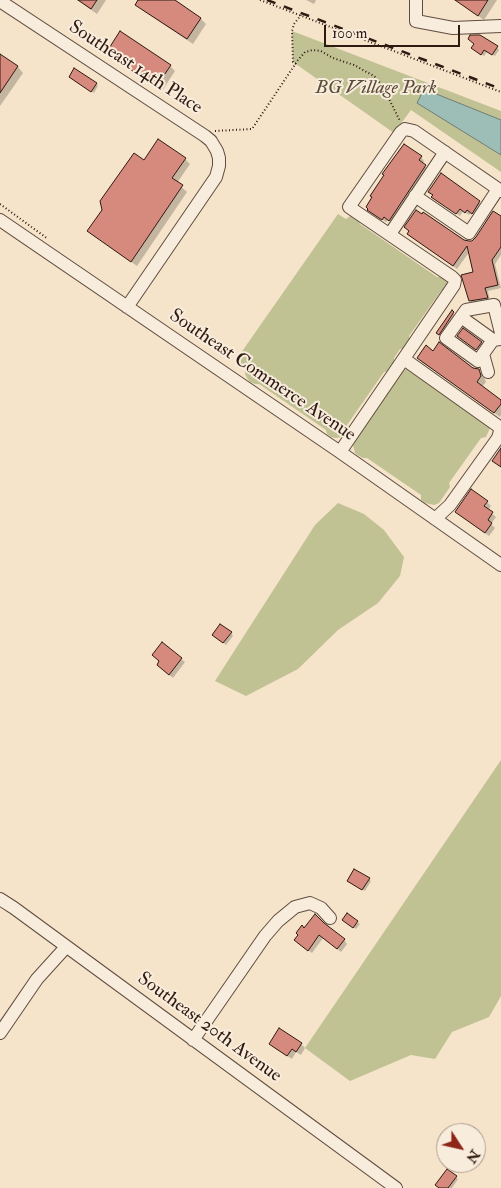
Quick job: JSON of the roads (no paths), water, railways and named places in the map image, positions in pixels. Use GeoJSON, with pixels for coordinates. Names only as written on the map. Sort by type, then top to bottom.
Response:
{"type":"FeatureCollection","features":[{"type":"Feature","properties":{"kind":"street"},"geometry":{"type":"LineString","coordinates":[[416,0],[416,21],[453,28],[501,26]]}},
{"type":"Feature","properties":{"kind":"street","name":"Southeast 14th Place"},"geometry":{"type":"LineString","coordinates":[[0,1],[208,138],[218,154],[219,166],[216,177],[127,307]]}},
{"type":"Feature","properties":{"kind":"street"},"geometry":{"type":"LineString","coordinates":[[340,452],[454,286],[455,280],[350,206],[401,132],[405,130],[414,131],[500,190],[469,233],[415,196]]}},
{"type":"Feature","properties":{"kind":"street"},"geometry":{"type":"LineString","coordinates":[[390,234],[445,152]]}},
{"type":"Feature","properties":{"kind":"street","name":"Southeast Commerce Avenue"},"geometry":{"type":"LineString","coordinates":[[0,220],[340,452],[501,565]]}},
{"type":"Feature","properties":{"kind":"street"},"geometry":{"type":"LineString","coordinates":[[494,305],[498,337],[478,361],[446,338],[461,317],[466,310],[494,305]]}},
{"type":"Feature","properties":{"kind":"street"},"geometry":{"type":"LineString","coordinates":[[461,317],[498,337]]}},
{"type":"Feature","properties":{"kind":"street"},"geometry":{"type":"LineString","coordinates":[[483,354],[488,372]]}},
{"type":"Feature","properties":{"kind":"street"},"geometry":{"type":"LineString","coordinates":[[404,359],[501,428],[492,434],[444,501],[435,518]]}},
{"type":"Feature","properties":{"kind":"street","name":"Southeast 20th Avenue"},"geometry":{"type":"LineString","coordinates":[[0,899],[396,1188]]}},
{"type":"Feature","properties":{"kind":"street"},"geometry":{"type":"LineString","coordinates":[[193,1040],[264,936],[278,921],[295,907],[310,903],[321,908],[330,918]]}},
{"type":"Feature","properties":{"kind":"street"},"geometry":{"type":"LineString","coordinates":[[0,1033],[37,979],[66,947]]}},
{"type":"Feature","properties":{"kind":"water"},"geometry":{"type":"Polygon","coordinates":[[[424,89],[501,120],[501,155],[417,103],[424,89]]]}},
{"type":"Feature","properties":{"kind":"railway"},"geometry":{"type":"LineString","coordinates":[[267,0],[501,89]]}},
{"type":"Feature","properties":{"kind":"park label","name":"BG Village Park"},"geometry":{"type":"Point","coordinates":[376,89]}}]}
